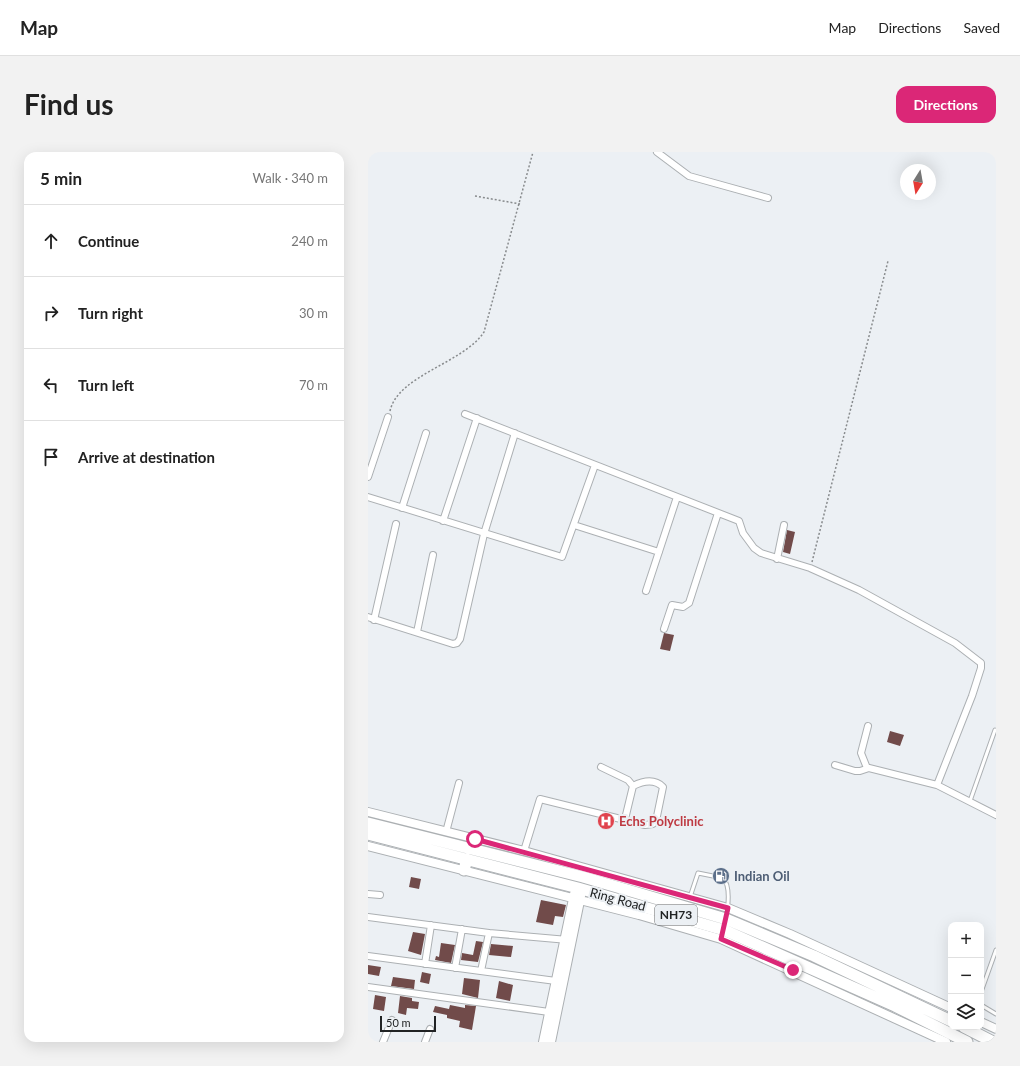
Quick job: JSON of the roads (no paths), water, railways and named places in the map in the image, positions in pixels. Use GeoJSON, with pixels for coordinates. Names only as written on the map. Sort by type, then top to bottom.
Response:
{"type":"FeatureCollection","features":[{"type":"Feature","properties":{"kind":"highway","name":"Ring Road"},"geometry":{"type":"LineString","coordinates":[[368,823],[474,844],[689,902],[724,929],[895,1006],[967,1042]]}},
{"type":"Feature","properties":{"kind":"highway","name":"Ring Road"},"geometry":{"type":"LineString","coordinates":[[368,834],[465,865],[724,929],[814,956],[946,1009]]}},
{"type":"Feature","properties":{"kind":"highway"},"geometry":{"type":"LineString","coordinates":[[970,1030],[993,1042]]}},
{"type":"Feature","properties":{"kind":"street"},"geometry":{"type":"LineString","coordinates":[[657,152],[689,176],[768,198]]}},
{"type":"Feature","properties":{"kind":"street"},"geometry":{"type":"LineString","coordinates":[[465,414],[739,521],[743,533],[754,548],[761,553],[810,568],[859,590],[955,643],[981,663],[982,668],[972,696],[937,785]]}},
{"type":"Feature","properties":{"kind":"street"},"geometry":{"type":"LineString","coordinates":[[368,477],[388,417]]}},
{"type":"Feature","properties":{"kind":"street"},"geometry":{"type":"LineString","coordinates":[[443,521],[477,418]]}},
{"type":"Feature","properties":{"kind":"street"},"geometry":{"type":"LineString","coordinates":[[402,508],[426,432]]}},
{"type":"Feature","properties":{"kind":"street"},"geometry":{"type":"LineString","coordinates":[[396,524],[371,618],[453,644],[457,643],[460,639],[484,534],[515,433]]}},
{"type":"Feature","properties":{"kind":"street"},"geometry":{"type":"LineString","coordinates":[[368,497],[562,557],[595,465]]}},
{"type":"Feature","properties":{"kind":"street"},"geometry":{"type":"LineString","coordinates":[[646,591],[677,497]]}},
{"type":"Feature","properties":{"kind":"street"},"geometry":{"type":"LineString","coordinates":[[664,629],[672,605],[683,607],[689,603],[718,513]]}},
{"type":"Feature","properties":{"kind":"street"},"geometry":{"type":"LineString","coordinates":[[574,525],[659,552]]}},
{"type":"Feature","properties":{"kind":"street"},"geometry":{"type":"LineString","coordinates":[[777,559],[784,525]]}},
{"type":"Feature","properties":{"kind":"street"},"geometry":{"type":"LineString","coordinates":[[416,632],[433,555]]}},
{"type":"Feature","properties":{"kind":"street"},"geometry":{"type":"LineString","coordinates":[[867,768],[861,754],[868,726]]}},
{"type":"Feature","properties":{"kind":"street"},"geometry":{"type":"LineString","coordinates":[[835,765],[855,771],[860,771],[867,768],[937,785],[996,815]]}},
{"type":"Feature","properties":{"kind":"street"},"geometry":{"type":"LineString","coordinates":[[601,767],[628,780],[633,786]]}},
{"type":"Feature","properties":{"kind":"street"},"geometry":{"type":"LineString","coordinates":[[524,851],[540,799],[645,824],[653,824],[656,821],[664,789],[658,783],[650,781],[633,786]]}},
{"type":"Feature","properties":{"kind":"street"},"geometry":{"type":"LineString","coordinates":[[446,832],[459,783]]}},
{"type":"Feature","properties":{"kind":"street"},"geometry":{"type":"LineString","coordinates":[[625,819],[633,786]]}},
{"type":"Feature","properties":{"kind":"street"},"geometry":{"type":"LineString","coordinates":[[368,812],[446,832],[474,844],[524,851],[689,902],[728,908],[790,934],[946,1009]]}},
{"type":"Feature","properties":{"kind":"street"},"geometry":{"type":"LineString","coordinates":[[368,846],[465,865]]}},
{"type":"Feature","properties":{"kind":"street"},"geometry":{"type":"LineString","coordinates":[[368,894],[380,895]]}},
{"type":"Feature","properties":{"kind":"street"},"geometry":{"type":"LineString","coordinates":[[551,1042],[568,940],[578,894]]}},
{"type":"Feature","properties":{"kind":"street"},"geometry":{"type":"LineString","coordinates":[[368,917],[462,930],[568,940]]}},
{"type":"Feature","properties":{"kind":"street"},"geometry":{"type":"LineString","coordinates":[[425,964],[431,925]]}},
{"type":"Feature","properties":{"kind":"street"},"geometry":{"type":"LineString","coordinates":[[724,929],[946,1042]]}},
{"type":"Feature","properties":{"kind":"street"},"geometry":{"type":"LineString","coordinates":[[455,968],[462,930]]}},
{"type":"Feature","properties":{"kind":"street"},"geometry":{"type":"LineString","coordinates":[[481,971],[489,933]]}},
{"type":"Feature","properties":{"kind":"street"},"geometry":{"type":"LineString","coordinates":[[543,1042],[556,981],[568,940]]}},
{"type":"Feature","properties":{"kind":"street"},"geometry":{"type":"LineString","coordinates":[[368,956],[556,981]]}},
{"type":"Feature","properties":{"kind":"street"},"geometry":{"type":"LineString","coordinates":[[368,987],[549,1012]]}},
{"type":"Feature","properties":{"kind":"street"},"geometry":{"type":"LineString","coordinates":[[383,1042],[392,1020]]}},
{"type":"Feature","properties":{"kind":"street"},"geometry":{"type":"LineString","coordinates":[[984,1023],[996,1029]]}},
{"type":"Feature","properties":{"kind":"street"},"geometry":{"type":"LineString","coordinates":[[425,1042],[430,1029]]}},
{"type":"Feature","properties":{"kind":"lane"},"geometry":{"type":"LineString","coordinates":[[970,801],[995,730]]}},
{"type":"Feature","properties":{"kind":"lane"},"geometry":{"type":"LineString","coordinates":[[689,902],[698,873],[723,878],[726,882],[728,908],[724,929]]}},
{"type":"Feature","properties":{"kind":"lane"},"geometry":{"type":"LineString","coordinates":[[984,984],[996,950]]}},
{"type":"Feature","properties":{"kind":"lane"},"geometry":{"type":"LineString","coordinates":[[984,1008],[996,1014]]}},
{"type":"Feature","properties":{"kind":"place","name":"Echs Polyclinic"},"geometry":{"type":"Point","coordinates":[606,821]}},
{"type":"Feature","properties":{"kind":"place","name":"Indian Oil"},"geometry":{"type":"Point","coordinates":[721,876]}}]}
